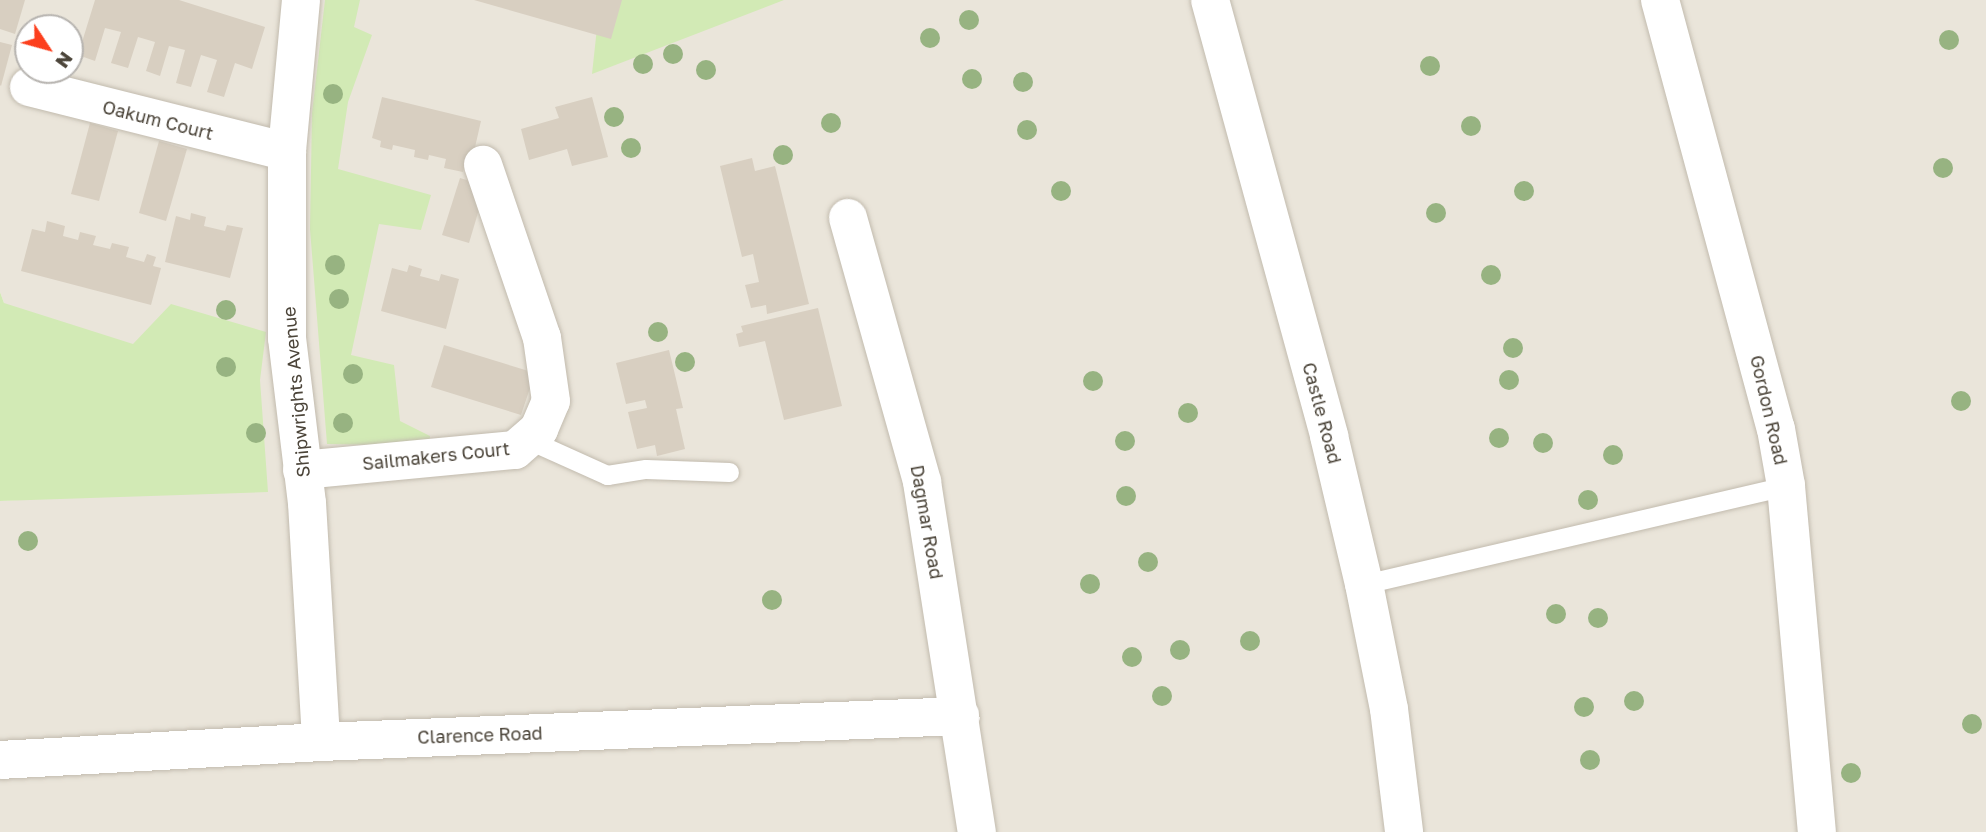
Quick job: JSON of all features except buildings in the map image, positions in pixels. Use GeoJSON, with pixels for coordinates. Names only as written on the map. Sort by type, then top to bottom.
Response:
{"type":"FeatureCollection","features":[{"type":"Feature","properties":{"kind":"street","name":"Shipwrights Avenue"},"geometry":{"type":"LineString","coordinates":[[301,0],[287,152],[287,338],[307,503],[321,741]]}},
{"type":"Feature","properties":{"kind":"street","name":"Castle Road"},"geometry":{"type":"LineString","coordinates":[[1210,0],[1329,436],[1364,583],[1390,709],[1404,832]]}},
{"type":"Feature","properties":{"kind":"street","name":"Gordon Road"},"geometry":{"type":"LineString","coordinates":[[1660,0],[1739,284],[1776,429],[1786,486],[1816,832]]}},
{"type":"Feature","properties":{"kind":"street","name":"Oakum Court"},"geometry":{"type":"LineString","coordinates":[[29,87],[287,152]]}},
{"type":"Feature","properties":{"kind":"street","name":"Sailmakers Court"},"geometry":{"type":"LineString","coordinates":[[302,470],[514,450],[539,429],[551,401],[542,338],[483,165]]}},
{"type":"Feature","properties":{"kind":"street","name":"Dagmar Road"},"geometry":{"type":"LineString","coordinates":[[848,218],[922,482],[977,832]]}},
{"type":"Feature","properties":{"kind":"street","name":"Clarence Road"},"geometry":{"type":"LineString","coordinates":[[0,760],[321,741],[960,716]]}},
{"type":"Feature","properties":{"kind":"lane"},"geometry":{"type":"LineString","coordinates":[[527,439],[607,475],[646,469],[729,472]]}},
{"type":"Feature","properties":{"kind":"lane"},"geometry":{"type":"LineString","coordinates":[[1364,583],[1786,486]]}},
{"type":"Feature","properties":{"kind":"shaded area"},"geometry":{"type":"Polygon","coordinates":[[[0,0],[1986,0],[1986,832],[0,832],[0,501],[17,500],[33,383],[0,292],[0,0]]]}},
{"type":"Feature","properties":{"kind":"green space"},"geometry":{"type":"Polygon","coordinates":[[[325,0],[360,0],[354,27],[372,35],[348,102],[338,169],[431,195],[421,230],[379,224],[351,355],[394,365],[400,421],[430,436],[430,446],[327,444],[310,229],[312,113],[325,0]]]}},
{"type":"Feature","properties":{"kind":"green space"},"geometry":{"type":"Polygon","coordinates":[[[600,0],[784,0],[592,74],[600,0]]]}},
{"type":"Feature","properties":{"kind":"green space"},"geometry":{"type":"Polygon","coordinates":[[[0,292],[4,303],[133,344],[171,304],[266,332],[260,380],[268,492],[0,501],[0,292]]]}}]}
